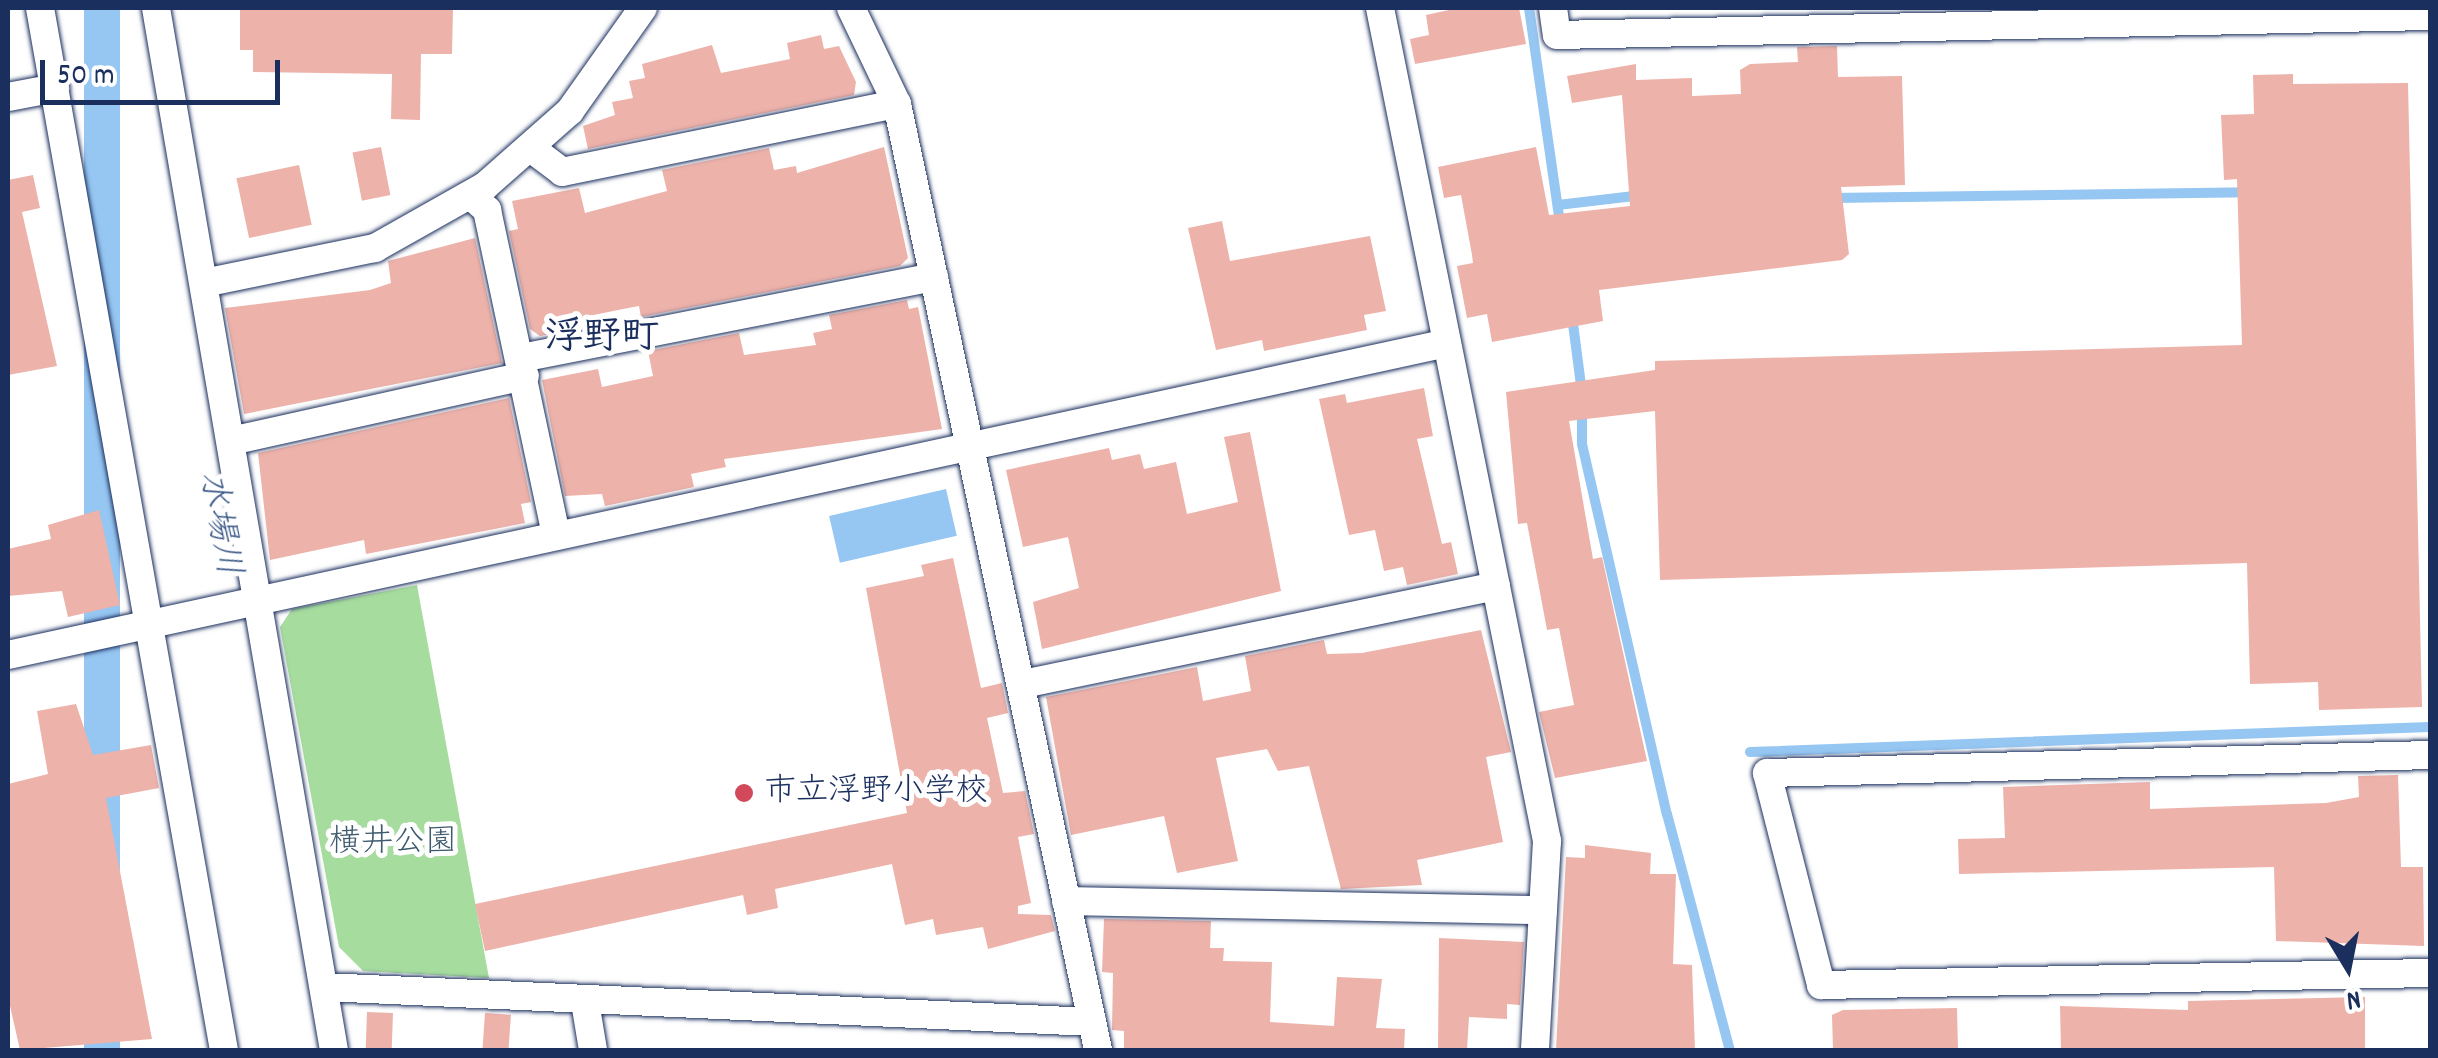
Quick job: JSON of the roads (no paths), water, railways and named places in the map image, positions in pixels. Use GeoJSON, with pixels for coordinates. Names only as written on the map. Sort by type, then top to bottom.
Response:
{"type":"FeatureCollection","features":[{"type":"Feature","properties":{"kind":"street"},"geometry":{"type":"LineString","coordinates":[[40,8],[157,622],[224,1050]]}},
{"type":"Feature","properties":{"kind":"street"},"geometry":{"type":"LineString","coordinates":[[156,8],[231,441],[252,602],[334,1050]]}},
{"type":"Feature","properties":{"kind":"street"},"geometry":{"type":"LineString","coordinates":[[204,283],[375,248],[470,195],[532,149],[603,68],[642,8]]}},
{"type":"Feature","properties":{"kind":"street"},"geometry":{"type":"LineString","coordinates":[[852,8],[897,104],[1098,1050]]}},
{"type":"Feature","properties":{"kind":"street"},"geometry":{"type":"LineString","coordinates":[[1380,8],[1547,840],[1535,1050]]}},
{"type":"Feature","properties":{"kind":"street"},"geometry":{"type":"LineString","coordinates":[[1553,8],[1557,36],[2146,15],[2430,16]]}},
{"type":"Feature","properties":{"kind":"street"},"geometry":{"type":"LineString","coordinates":[[8,97],[55,88]]}},
{"type":"Feature","properties":{"kind":"street"},"geometry":{"type":"LineString","coordinates":[[532,149],[562,172],[897,104]]}},
{"type":"Feature","properties":{"kind":"street"},"geometry":{"type":"LineString","coordinates":[[470,195],[487,210],[556,536]]}},
{"type":"Feature","properties":{"kind":"street"},"geometry":{"type":"LineString","coordinates":[[231,441],[523,367],[934,276]]}},
{"type":"Feature","properties":{"kind":"street"},"geometry":{"type":"LineString","coordinates":[[8,654],[1447,343]]}},
{"type":"Feature","properties":{"kind":"street"},"geometry":{"type":"LineString","coordinates":[[1023,684],[1496,586]]}},
{"type":"Feature","properties":{"kind":"street"},"geometry":{"type":"LineString","coordinates":[[2430,755],[1767,773],[1821,984],[2430,973]]}},
{"type":"Feature","properties":{"kind":"street"},"geometry":{"type":"LineString","coordinates":[[1066,901],[1543,910]]}},
{"type":"Feature","properties":{"kind":"street"},"geometry":{"type":"LineString","coordinates":[[324,986],[585,1002],[1092,1022]]}},
{"type":"Feature","properties":{"kind":"street"},"geometry":{"type":"LineString","coordinates":[[585,1002],[594,1050]]}},
{"type":"Feature","properties":{"kind":"water"},"geometry":{"type":"Polygon","coordinates":[[[84,8],[120,8],[120,1050],[84,1050],[84,8]]]}},
{"type":"Feature","properties":{"kind":"water"},"geometry":{"type":"Polygon","coordinates":[[[946,489],[957,536],[840,563],[829,516],[946,489]]]}},
{"type":"Feature","properties":{"kind":"waterway"},"geometry":{"type":"LineString","coordinates":[[1529,8],[1560,224]]}},
{"type":"Feature","properties":{"kind":"waterway"},"geometry":{"type":"LineString","coordinates":[[1832,198],[2249,192]]}},
{"type":"Feature","properties":{"kind":"waterway"},"geometry":{"type":"LineString","coordinates":[[1558,205],[1642,195]]}},
{"type":"Feature","properties":{"kind":"waterway"},"geometry":{"type":"LineString","coordinates":[[1572,316],[1582,393]]}},
{"type":"Feature","properties":{"kind":"waterway"},"geometry":{"type":"LineString","coordinates":[[1582,410],[1582,444],[1667,814],[1730,1050]]}},
{"type":"Feature","properties":{"kind":"waterway"},"geometry":{"type":"LineString","coordinates":[[1750,752],[2430,727]]}},
{"type":"Feature","properties":{"kind":"place","name":"市立浮野小学校"},"geometry":{"type":"Point","coordinates":[744,793]}},
{"type":"Feature","properties":{"kind":"district","name":"浮野町"},"geometry":{"type":"Point","coordinates":[602,340]}},
{"type":"Feature","properties":{"kind":"water label","name":"水場川"},"geometry":{"type":"Point","coordinates":[218,524]}},
{"type":"Feature","properties":{"kind":"park label","name":"横井公園"},"geometry":{"type":"Point","coordinates":[393,844]}}]}
